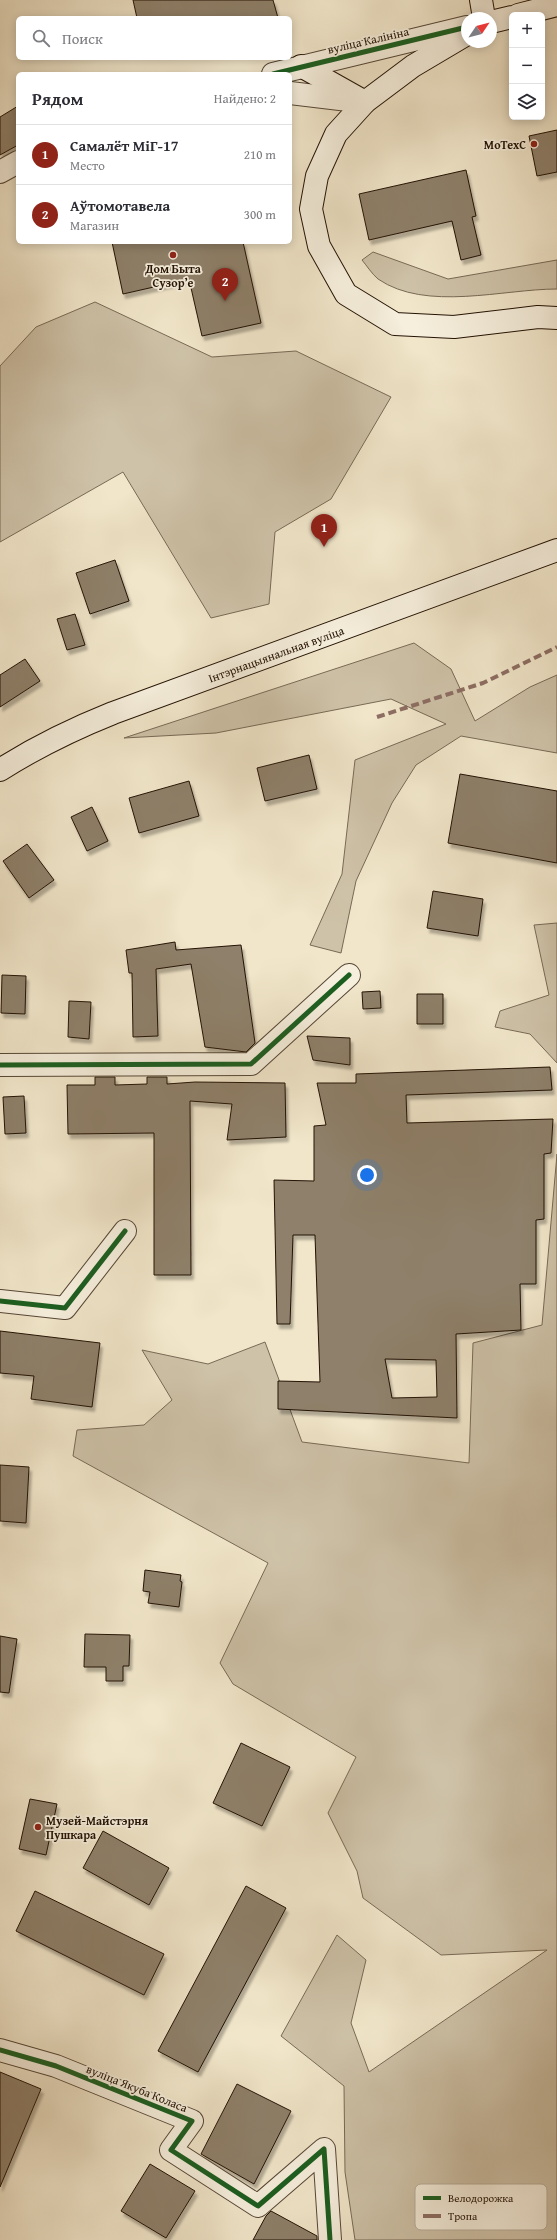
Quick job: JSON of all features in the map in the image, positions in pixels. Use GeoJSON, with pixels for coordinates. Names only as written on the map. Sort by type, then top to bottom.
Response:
{"type":"FeatureCollection","features":[{"type":"Feature","properties":{"kind":"street"},"geometry":{"type":"LineString","coordinates":[[481,0],[483,12]]}},
{"type":"Feature","properties":{"kind":"street"},"geometry":{"type":"LineString","coordinates":[[530,12],[557,5]]}},
{"type":"Feature","properties":{"kind":"street"},"geometry":{"type":"LineString","coordinates":[[497,21],[509,18]]}},
{"type":"Feature","properties":{"kind":"street","name":"вуліца Калініна"},"geometry":{"type":"LineString","coordinates":[[280,72],[461,29]]}},
{"type":"Feature","properties":{"kind":"street"},"geometry":{"type":"LineString","coordinates":[[461,38],[413,66],[365,102],[336,134],[317,176],[311,209],[319,246],[346,294],[395,324],[454,326],[538,317],[557,318]]}},
{"type":"Feature","properties":{"kind":"street"},"geometry":{"type":"LineString","coordinates":[[302,66],[365,102]]}},
{"type":"Feature","properties":{"kind":"street"},"geometry":{"type":"LineString","coordinates":[[292,94],[365,102]]}},
{"type":"Feature","properties":{"kind":"street"},"geometry":{"type":"LineString","coordinates":[[0,172],[16,163]]}},
{"type":"Feature","properties":{"kind":"street","name":"Інтэрнацыянальная вуліца"},"geometry":{"type":"LineString","coordinates":[[0,770],[66,732],[557,550]]}},
{"type":"Feature","properties":{"kind":"street"},"geometry":{"type":"LineString","coordinates":[[0,1065],[251,1064],[349,975]]}},
{"type":"Feature","properties":{"kind":"street"},"geometry":{"type":"LineString","coordinates":[[0,1301],[64,1308],[125,1231]]}},
{"type":"Feature","properties":{"kind":"street","name":"вуліца Якуба Коласа"},"geometry":{"type":"LineString","coordinates":[[0,2050],[56,2066],[192,2121],[170,2150],[258,2206],[324,2149],[330,2240]]}},
{"type":"Feature","properties":{"kind":"shaded area"},"geometry":{"type":"Polygon","coordinates":[[[373,252],[448,279],[557,260],[557,289],[489,295],[441,297],[419,294],[397,289],[378,279],[362,260],[373,252]]]}},
{"type":"Feature","properties":{"kind":"shaded area"},"geometry":{"type":"Polygon","coordinates":[[[95,302],[212,357],[296,351],[391,397],[331,499],[275,532],[269,604],[211,618],[123,472],[0,542],[0,366],[36,327],[95,302]]]}},
{"type":"Feature","properties":{"kind":"shaded area"},"geometry":{"type":"Polygon","coordinates":[[[414,643],[451,669],[475,721],[530,687],[557,675],[557,753],[461,736],[416,765],[392,803],[356,881],[341,953],[310,945],[342,874],[355,760],[446,724],[391,699],[216,733],[124,738],[414,643]]]}},
{"type":"Feature","properties":{"kind":"shaded area"},"geometry":{"type":"Polygon","coordinates":[[[557,923],[557,1063],[530,1034],[495,1027],[500,1011],[549,995],[534,925],[557,923]]]}},
{"type":"Feature","properties":{"kind":"shaded area"},"geometry":{"type":"Polygon","coordinates":[[[557,1154],[557,2240],[355,2240],[345,2172],[344,2086],[281,2036],[337,1935],[366,1960],[351,2023],[369,2072],[547,1950],[441,1955],[363,1898],[357,1871],[328,1813],[356,1757],[233,1684],[220,1663],[268,1563],[73,1456],[77,1430],[144,1425],[172,1400],[142,1350],[208,1364],[265,1342],[302,1442],[469,1463],[473,1343],[542,1325],[557,1154]]]}},
{"type":"Feature","properties":{"kind":"building"},"geometry":{"type":"Polygon","coordinates":[[[133,0],[273,0],[277,16],[137,16],[133,0]]]}},
{"type":"Feature","properties":{"kind":"building"},"geometry":{"type":"Polygon","coordinates":[[[16,107],[16,146],[0,155],[0,117],[16,107]]]}},
{"type":"Feature","properties":{"kind":"building"},"geometry":{"type":"Polygon","coordinates":[[[557,130],[557,172],[537,176],[529,136],[557,130]]]}},
{"type":"Feature","properties":{"kind":"building"},"geometry":{"type":"Polygon","coordinates":[[[466,170],[476,216],[472,217],[481,255],[461,260],[452,221],[369,240],[359,194],[466,170]]]}},
{"type":"Feature","properties":{"kind":"building"},"geometry":{"type":"Polygon","coordinates":[[[112,244],[243,244],[261,323],[202,336],[189,279],[123,294],[112,244]]]}},
{"type":"Feature","properties":{"kind":"building"},"geometry":{"type":"Polygon","coordinates":[[[115,560],[129,601],[90,614],[76,573],[115,560]]]}},
{"type":"Feature","properties":{"kind":"building"},"geometry":{"type":"Polygon","coordinates":[[[75,614],[85,645],[67,650],[57,619],[75,614]]]}},
{"type":"Feature","properties":{"kind":"building"},"geometry":{"type":"Polygon","coordinates":[[[25,659],[40,681],[0,707],[0,675],[25,659]]]}},
{"type":"Feature","properties":{"kind":"building"},"geometry":{"type":"Polygon","coordinates":[[[309,755],[317,789],[265,801],[257,768],[309,755]]]}},
{"type":"Feature","properties":{"kind":"building"},"geometry":{"type":"Polygon","coordinates":[[[460,774],[557,791],[557,863],[448,843],[460,774]]]}},
{"type":"Feature","properties":{"kind":"building"},"geometry":{"type":"Polygon","coordinates":[[[189,781],[199,816],[139,833],[129,798],[189,781]]]}},
{"type":"Feature","properties":{"kind":"building"},"geometry":{"type":"Polygon","coordinates":[[[92,807],[108,841],[87,851],[71,817],[92,807]]]}},
{"type":"Feature","properties":{"kind":"building"},"geometry":{"type":"Polygon","coordinates":[[[27,844],[54,880],[29,898],[3,861],[27,844]]]}},
{"type":"Feature","properties":{"kind":"building"},"geometry":{"type":"Polygon","coordinates":[[[433,891],[483,899],[478,936],[427,928],[433,891]]]}},
{"type":"Feature","properties":{"kind":"building"},"geometry":{"type":"Polygon","coordinates":[[[175,942],[176,950],[241,945],[255,1043],[246,1052],[205,1047],[191,964],[156,969],[158,1036],[133,1037],[132,973],[129,973],[126,950],[175,942]]]}},
{"type":"Feature","properties":{"kind":"building"},"geometry":{"type":"Polygon","coordinates":[[[2,975],[26,976],[25,1014],[1,1013],[2,975]]]}},
{"type":"Feature","properties":{"kind":"building"},"geometry":{"type":"Polygon","coordinates":[[[380,991],[381,1008],[363,1009],[362,992],[380,991]]]}},
{"type":"Feature","properties":{"kind":"building"},"geometry":{"type":"Polygon","coordinates":[[[417,994],[443,994],[443,1024],[417,1024],[417,994]]]}},
{"type":"Feature","properties":{"kind":"building"},"geometry":{"type":"Polygon","coordinates":[[[69,1001],[91,1002],[89,1039],[68,1037],[69,1001]]]}},
{"type":"Feature","properties":{"kind":"building"},"geometry":{"type":"Polygon","coordinates":[[[307,1036],[350,1038],[350,1065],[313,1060],[307,1036]]]}},
{"type":"Feature","properties":{"kind":"building"},"geometry":{"type":"Polygon","coordinates":[[[550,1067],[552,1090],[406,1095],[407,1123],[553,1119],[551,1153],[544,1154],[544,1219],[536,1220],[536,1284],[520,1284],[521,1330],[456,1334],[457,1418],[278,1409],[278,1381],[320,1382],[315,1235],[293,1235],[290,1324],[277,1324],[274,1180],[314,1181],[314,1126],[326,1125],[317,1083],[356,1083],[356,1074],[550,1067]],[[385,1359],[392,1398],[437,1397],[436,1360],[385,1359]]]}},
{"type":"Feature","properties":{"kind":"building"},"geometry":{"type":"Polygon","coordinates":[[[95,1077],[115,1077],[115,1085],[147,1084],[147,1077],[167,1077],[167,1084],[195,1082],[285,1083],[286,1137],[227,1140],[232,1104],[190,1101],[191,1275],[154,1275],[154,1133],[68,1134],[67,1085],[95,1085],[95,1077]]]}},
{"type":"Feature","properties":{"kind":"building"},"geometry":{"type":"Polygon","coordinates":[[[24,1096],[26,1133],[5,1134],[3,1097],[24,1096]]]}},
{"type":"Feature","properties":{"kind":"building"},"geometry":{"type":"Polygon","coordinates":[[[0,1331],[100,1343],[92,1407],[31,1399],[34,1376],[0,1373],[0,1331]]]}},
{"type":"Feature","properties":{"kind":"building"},"geometry":{"type":"Polygon","coordinates":[[[0,1465],[29,1467],[26,1523],[0,1521],[0,1465]]]}},
{"type":"Feature","properties":{"kind":"building"},"geometry":{"type":"Polygon","coordinates":[[[145,1570],[181,1575],[180,1581],[182,1582],[179,1607],[148,1603],[150,1592],[143,1591],[145,1570]]]}},
{"type":"Feature","properties":{"kind":"building"},"geometry":{"type":"Polygon","coordinates":[[[85,1634],[130,1635],[129,1666],[123,1666],[123,1681],[106,1681],[106,1667],[84,1667],[85,1634]]]}},
{"type":"Feature","properties":{"kind":"building"},"geometry":{"type":"Polygon","coordinates":[[[0,1636],[17,1639],[9,1693],[0,1692],[0,1636]]]}},
{"type":"Feature","properties":{"kind":"building"},"geometry":{"type":"Polygon","coordinates":[[[241,1743],[290,1767],[262,1826],[213,1803],[241,1743]]]}},
{"type":"Feature","properties":{"kind":"building","name":"Музей-Майстэрня Пушкара"},"geometry":{"type":"Polygon","coordinates":[[[30,1799],[57,1804],[46,1855],[19,1849],[30,1799]]]}},
{"type":"Feature","properties":{"kind":"building"},"geometry":{"type":"Polygon","coordinates":[[[103,1831],[169,1868],[149,1905],[83,1868],[103,1831]]]}},
{"type":"Feature","properties":{"kind":"building"},"geometry":{"type":"Polygon","coordinates":[[[246,1886],[286,1908],[198,2072],[158,2051],[246,1886]]]}},
{"type":"Feature","properties":{"kind":"building"},"geometry":{"type":"Polygon","coordinates":[[[35,1891],[164,1954],[144,1995],[16,1931],[35,1891]]]}},
{"type":"Feature","properties":{"kind":"building"},"geometry":{"type":"Polygon","coordinates":[[[0,2072],[41,2089],[0,2187],[0,2072]]]}},
{"type":"Feature","properties":{"kind":"building"},"geometry":{"type":"Polygon","coordinates":[[[237,2084],[291,2111],[254,2184],[201,2154],[237,2084]]]}},
{"type":"Feature","properties":{"kind":"building"},"geometry":{"type":"Polygon","coordinates":[[[150,2164],[195,2191],[166,2238],[121,2211],[150,2164]]]}},
{"type":"Feature","properties":{"kind":"building"},"geometry":{"type":"Polygon","coordinates":[[[271,2211],[317,2236],[317,2240],[253,2240],[266,2216],[271,2211]]]}},
{"type":"Feature","properties":{"kind":"marked path"},"geometry":{"type":"LineString","coordinates":[[377,717],[483,683],[557,647]]}},
{"type":"Feature","properties":{"kind":"cycle path"},"geometry":{"type":"LineString","coordinates":[[281,72],[461,28]]}},
{"type":"Feature","properties":{"kind":"cycle path"},"geometry":{"type":"LineString","coordinates":[[0,1065],[251,1064],[349,975]]}},
{"type":"Feature","properties":{"kind":"cycle path"},"geometry":{"type":"LineString","coordinates":[[0,1301],[65,1308],[125,1231]]}},
{"type":"Feature","properties":{"kind":"cycle path"},"geometry":{"type":"LineString","coordinates":[[0,2050],[56,2066],[192,2121],[171,2150],[258,2206],[324,2149],[330,2240]]}},
{"type":"Feature","properties":{"kind":"place","name":"MoTexC"},"geometry":{"type":"Point","coordinates":[534,144]}},
{"type":"Feature","properties":{"kind":"place","name":"Дом Быта Сузорʼе"},"geometry":{"type":"Point","coordinates":[173,255]}},
{"type":"Feature","properties":{"kind":"place","name":"Аўтомотавела"},"geometry":{"type":"Point","coordinates":[225,301]}},
{"type":"Feature","properties":{"kind":"place","name":"Самалёт МіГ-17"},"geometry":{"type":"Point","coordinates":[324,547]}},
{"type":"Feature","properties":{"kind":"place","name":"Музей-Майстэрня Пушкара"},"geometry":{"type":"Point","coordinates":[38,1827]}}]}
